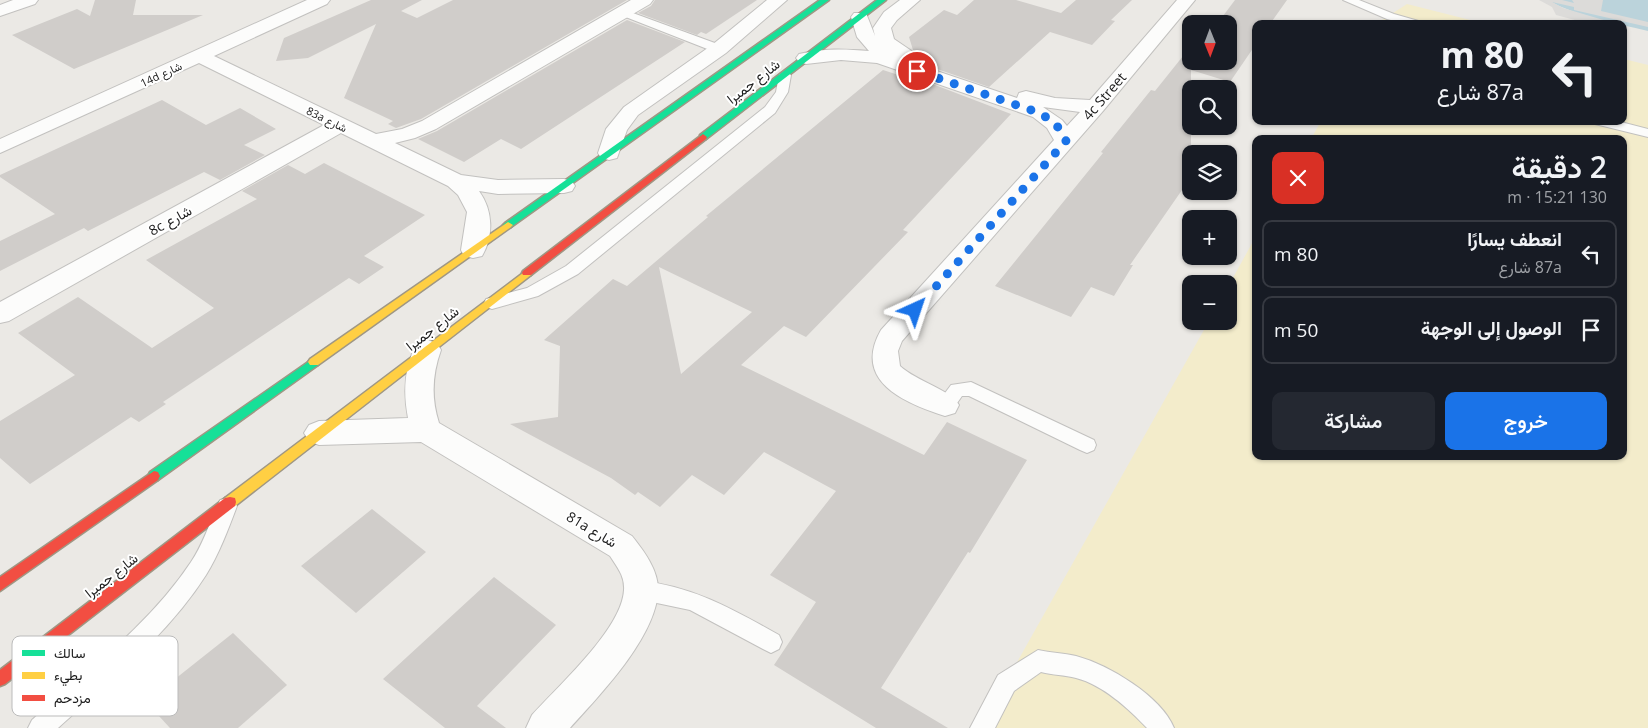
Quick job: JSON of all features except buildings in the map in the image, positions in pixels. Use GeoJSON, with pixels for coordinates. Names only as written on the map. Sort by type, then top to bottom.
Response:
{"type":"FeatureCollection","features":[{"type":"Feature","properties":{"kind":"main road","name":"شارع جميرا"},"geometry":{"type":"LineString","coordinates":[[0,585],[825,0]]}},
{"type":"Feature","properties":{"kind":"main road","name":"شارع جميرا"},"geometry":{"type":"LineString","coordinates":[[56,636],[882,0]]}},
{"type":"Feature","properties":{"kind":"main road","name":"شارع جميرا"},"geometry":{"type":"LineString","coordinates":[[0,679],[12,670]]}},
{"type":"Feature","properties":{"kind":"street"},"geometry":{"type":"LineString","coordinates":[[0,11],[29,0]]}},
{"type":"Feature","properties":{"kind":"street","name":"14d شارع"},"geometry":{"type":"LineString","coordinates":[[0,147],[321,0]]}},
{"type":"Feature","properties":{"kind":"street"},"geometry":{"type":"LineString","coordinates":[[371,141],[408,134],[429,125],[644,0]]}},
{"type":"Feature","properties":{"kind":"street"},"geometry":{"type":"LineString","coordinates":[[609,154],[617,129],[631,111],[719,49],[778,0]]}},
{"type":"Feature","properties":{"kind":"street"},"geometry":{"type":"LineString","coordinates":[[911,0],[884,22],[882,35],[893,48],[946,72]]}},
{"type":"Feature","properties":{"kind":"street","name":"4c Street"},"geometry":{"type":"LineString","coordinates":[[944,405],[897,382],[888,371],[883,360],[884,348],[890,338],[1096,107],[1186,0]]}},
{"type":"Feature","properties":{"kind":"street"},"geometry":{"type":"LineString","coordinates":[[860,17],[863,34],[878,49],[1043,102],[1096,107]]}},
{"type":"Feature","properties":{"kind":"street"},"geometry":{"type":"LineString","coordinates":[[806,58],[841,54],[880,58],[1040,113],[1056,124],[1066,141]]}},
{"type":"Feature","properties":{"kind":"street","name":"83a شارع"},"geometry":{"type":"LineString","coordinates":[[199,56],[456,181],[472,195],[478,210],[479,218],[472,250]]}},
{"type":"Feature","properties":{"kind":"street","name":"8c شارع"},"geometry":{"type":"LineString","coordinates":[[0,314],[340,125]]}},
{"type":"Feature","properties":{"kind":"street","name":"83a شارع"},"geometry":{"type":"LineString","coordinates":[[456,181],[498,187],[564,186]]}},
{"type":"Feature","properties":{"kind":"street"},"geometry":{"type":"LineString","coordinates":[[319,434],[374,430],[426,430],[420,410],[418,389],[420,369],[427,350]]}},
{"type":"Feature","properties":{"kind":"street","name":"81a شارع"},"geometry":{"type":"LineString","coordinates":[[426,430],[621,546],[636,566],[641,591],[636,618],[618,644],[545,728]]}},
{"type":"Feature","properties":{"kind":"lane"},"geometry":{"type":"LineString","coordinates":[[1349,0],[1391,17],[1405,20]]}},
{"type":"Feature","properties":{"kind":"lane"},"geometry":{"type":"LineString","coordinates":[[622,12],[719,49]]}},
{"type":"Feature","properties":{"kind":"lane"},"geometry":{"type":"LineString","coordinates":[[487,304],[532,292],[572,270],[770,110],[782,92],[785,75]]}},
{"type":"Feature","properties":{"kind":"lane"},"geometry":{"type":"LineString","coordinates":[[1616,125],[1648,133]]}},
{"type":"Feature","properties":{"kind":"lane"},"geometry":{"type":"LineString","coordinates":[[944,405],[957,390],[971,389],[1087,445]]}},
{"type":"Feature","properties":{"kind":"lane"},"geometry":{"type":"LineString","coordinates":[[138,636],[164,612],[195,574],[216,538],[228,503]]}},
{"type":"Feature","properties":{"kind":"lane"},"geometry":{"type":"LineString","coordinates":[[641,591],[670,593],[697,601],[771,642]]}},
{"type":"Feature","properties":{"kind":"lane"},"geometry":{"type":"LineString","coordinates":[[982,728],[1006,683],[1038,661],[1078,668],[1111,683],[1154,717],[1162,728]]}},
{"type":"Feature","properties":{"kind":"lane"},"geometry":{"type":"LineString","coordinates":[[40,728],[53,716]]}},
{"type":"Feature","properties":{"kind":"sand"},"geometry":{"type":"Polygon","coordinates":[[[1407,4],[1470,20],[1382,20],[1407,4]]]}},
{"type":"Feature","properties":{"kind":"sand"},"geometry":{"type":"Polygon","coordinates":[[[1627,60],[1648,65],[1648,728],[980,728],[1204,330],[1237,330],[1237,275],[1235,275],[1252,243],[1252,460],[1627,460],[1627,135],[1313,135],[1319,125],[1627,125],[1627,60]]]}},
{"type":"Feature","properties":{"kind":"water"},"geometry":{"type":"Polygon","coordinates":[[[1547,0],[1648,0],[1648,31],[1627,26],[1627,20],[1603,20],[1559,6],[1547,0]]]}},
{"type":"Feature","properties":{"kind":"pier"},"geometry":{"type":"Polygon","coordinates":[[[1539,0],[1562,0],[1574,3],[1572,0],[1603,0],[1601,11],[1648,22],[1648,27],[1627,22],[1627,20],[1618,20],[1574,10],[1574,7],[1552,2],[1563,8],[1604,20],[1575,20],[1556,15],[1552,7],[1539,0]]]}},
{"type":"Feature","properties":{"kind":"traffic: fast"},"geometry":{"type":"LineString","coordinates":[[508,225],[825,0]]}},
{"type":"Feature","properties":{"kind":"traffic: fast"},"geometry":{"type":"LineString","coordinates":[[703,137],[882,0]]}},
{"type":"Feature","properties":{"kind":"traffic: fast"},"geometry":{"type":"LineString","coordinates":[[154,476],[314,362]]}},
{"type":"Feature","properties":{"kind":"traffic: slow"},"geometry":{"type":"LineString","coordinates":[[314,362],[508,225]]}},
{"type":"Feature","properties":{"kind":"traffic: slow"},"geometry":{"type":"LineString","coordinates":[[230,502],[527,273]]}},
{"type":"Feature","properties":{"kind":"traffic: jam"},"geometry":{"type":"LineString","coordinates":[[527,273],[703,137]]}},
{"type":"Feature","properties":{"kind":"traffic: jam"},"geometry":{"type":"LineString","coordinates":[[0,585],[154,476]]}},
{"type":"Feature","properties":{"kind":"traffic: jam"},"geometry":{"type":"LineString","coordinates":[[56,636],[230,502]]}},
{"type":"Feature","properties":{"kind":"traffic: jam"},"geometry":{"type":"LineString","coordinates":[[0,679],[12,670]]}},
{"type":"Feature","properties":{"kind":"route"},"geometry":{"type":"LineString","coordinates":[[915,310],[1066,141],[1056,124],[1040,113],[917,71]]}}]}
